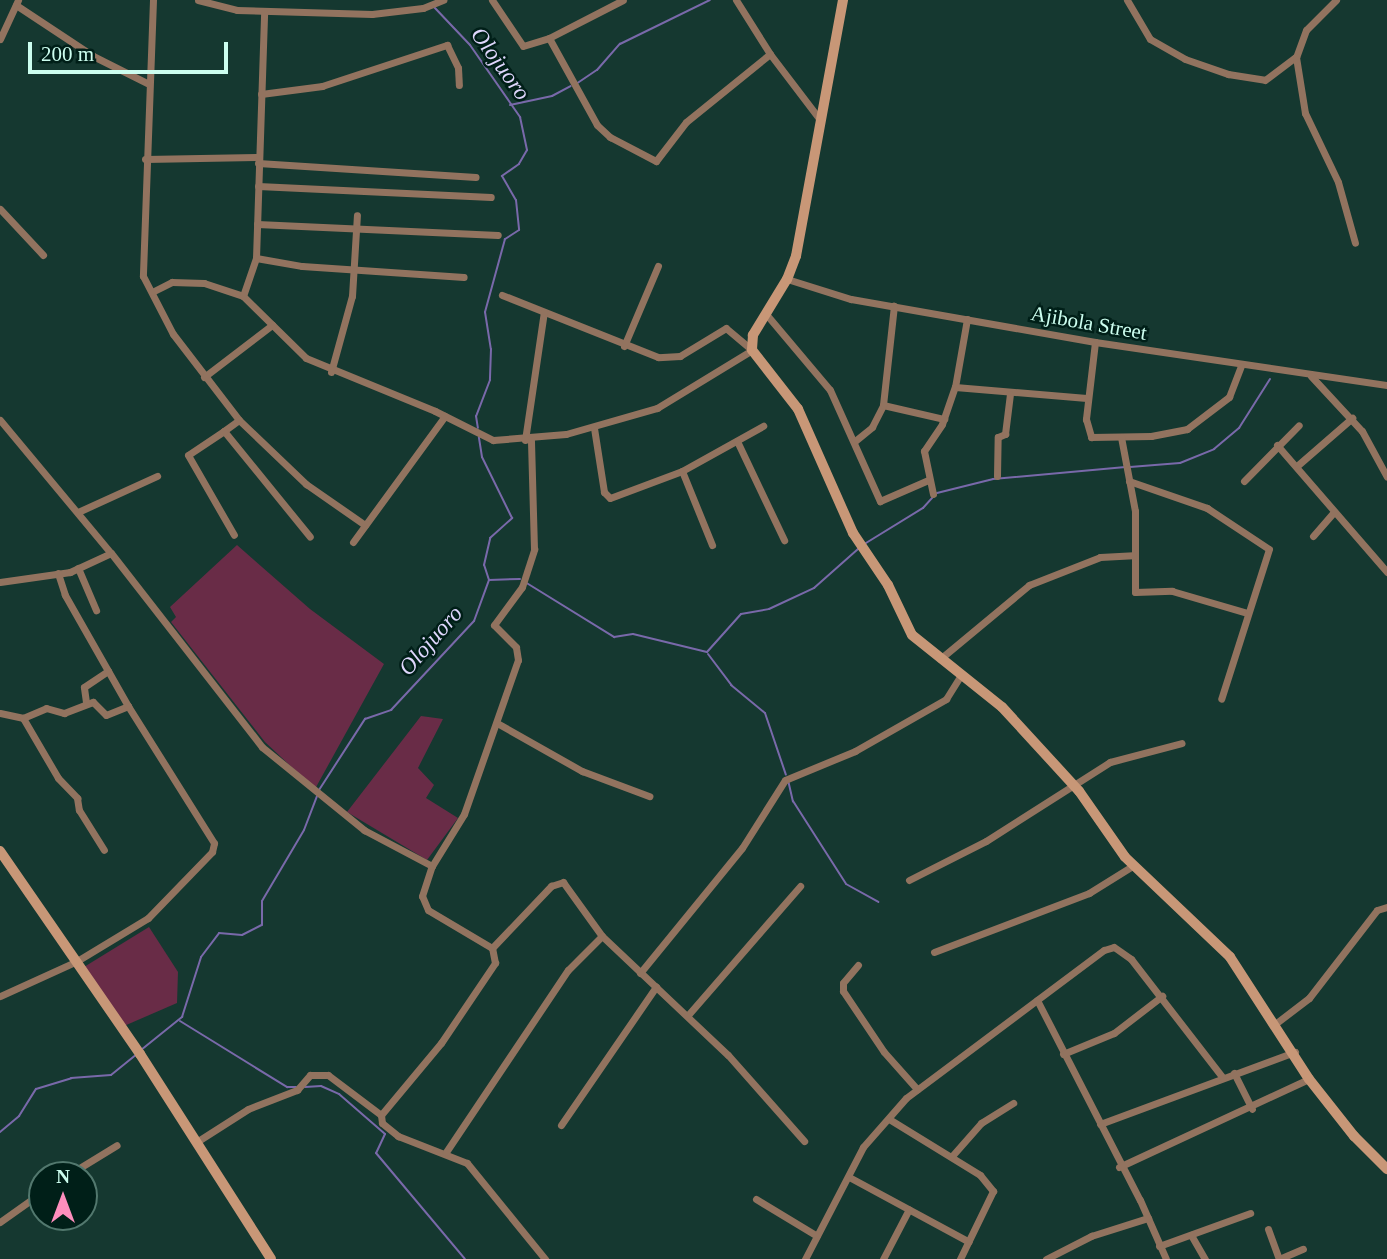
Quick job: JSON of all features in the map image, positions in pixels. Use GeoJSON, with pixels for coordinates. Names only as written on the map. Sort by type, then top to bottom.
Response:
{"type":"FeatureCollection","features":[{"type":"Feature","properties":{"kind":"street"},"geometry":{"type":"LineString","coordinates":[[153,0],[141,269],[173,334],[239,420],[306,484],[365,526]]}},
{"type":"Feature","properties":{"kind":"street"},"geometry":{"type":"LineString","coordinates":[[198,0],[264,12],[372,14],[423,8],[440,1]]}},
{"type":"Feature","properties":{"kind":"street"},"geometry":{"type":"LineString","coordinates":[[492,0],[519,45],[549,38],[623,0]]}},
{"type":"Feature","properties":{"kind":"street"},"geometry":{"type":"LineString","coordinates":[[736,0],[770,54],[821,121]]}},
{"type":"Feature","properties":{"kind":"street"},"geometry":{"type":"LineString","coordinates":[[752,350],[753,335],[788,279],[843,0]]}},
{"type":"Feature","properties":{"kind":"street"},"geometry":{"type":"LineString","coordinates":[[1127,0],[1150,39],[1185,59],[1228,74],[1265,80],[1296,57]]}},
{"type":"Feature","properties":{"kind":"street"},"geometry":{"type":"LineString","coordinates":[[1336,0],[1306,30],[1296,57],[1305,113],[1338,183],[1355,243]]}},
{"type":"Feature","properties":{"kind":"street"},"geometry":{"type":"LineString","coordinates":[[0,39],[17,3],[93,56],[148,83]]}},
{"type":"Feature","properties":{"kind":"street"},"geometry":{"type":"LineString","coordinates":[[243,296],[256,258],[264,12]]}},
{"type":"Feature","properties":{"kind":"street"},"geometry":{"type":"LineString","coordinates":[[549,38],[597,125],[610,137],[656,161],[685,122],[770,54]]}},
{"type":"Feature","properties":{"kind":"street"},"geometry":{"type":"LineString","coordinates":[[261,94],[323,86],[447,45],[459,85]]}},
{"type":"Feature","properties":{"kind":"street"},"geometry":{"type":"LineString","coordinates":[[145,159],[258,160],[476,177]]}},
{"type":"Feature","properties":{"kind":"street"},"geometry":{"type":"LineString","coordinates":[[258,186],[491,197]]}},
{"type":"Feature","properties":{"kind":"street"},"geometry":{"type":"LineString","coordinates":[[0,209],[43,255]]}},
{"type":"Feature","properties":{"kind":"street"},"geometry":{"type":"LineString","coordinates":[[331,372],[350,309],[355,270],[356,215]]}},
{"type":"Feature","properties":{"kind":"street"},"geometry":{"type":"LineString","coordinates":[[257,224],[356,232],[498,235]]}},
{"type":"Feature","properties":{"kind":"street"},"geometry":{"type":"LineString","coordinates":[[256,258],[355,270],[464,276]]}},
{"type":"Feature","properties":{"kind":"street"},"geometry":{"type":"LineString","coordinates":[[624,346],[658,267]]}},
{"type":"Feature","properties":{"kind":"street","name":"Ajibola Street"},"geometry":{"type":"LineString","coordinates":[[788,279],[840,296],[1095,342],[1241,366],[1387,385]]}},
{"type":"Feature","properties":{"kind":"street"},"geometry":{"type":"LineString","coordinates":[[152,292],[172,282],[204,283],[243,296],[306,358],[331,372],[444,416],[485,439],[528,440],[594,428],[675,400],[752,350]]}},
{"type":"Feature","properties":{"kind":"street"},"geometry":{"type":"LineString","coordinates":[[502,295],[624,346],[670,359],[726,328],[752,350],[798,409],[861,547],[888,585],[912,635],[1002,707],[1074,785],[1134,865],[1230,957],[1295,1052],[1309,1079],[1354,1136],[1387,1169]]}},
{"type":"Feature","properties":{"kind":"street"},"geometry":{"type":"LineString","coordinates":[[855,441],[872,427],[883,405],[891,368],[894,306]]}},
{"type":"Feature","properties":{"kind":"street"},"geometry":{"type":"LineString","coordinates":[[381,1115],[441,1043],[493,967],[496,956],[492,948],[428,910],[422,896],[432,866],[464,814],[497,723],[518,652],[494,625],[523,583],[535,537],[528,440],[544,312]]}},
{"type":"Feature","properties":{"kind":"street"},"geometry":{"type":"LineString","coordinates":[[766,314],[825,383],[855,441],[880,501],[928,481]]}},
{"type":"Feature","properties":{"kind":"street"},"geometry":{"type":"LineString","coordinates":[[933,494],[928,481],[926,445],[944,419],[955,387],[967,319]]}},
{"type":"Feature","properties":{"kind":"street"},"geometry":{"type":"LineString","coordinates":[[204,377],[272,325]]}},
{"type":"Feature","properties":{"kind":"street"},"geometry":{"type":"LineString","coordinates":[[1095,342],[1086,419],[1091,437],[1121,437],[1188,429],[1229,397],[1241,366]]}},
{"type":"Feature","properties":{"kind":"street"},"geometry":{"type":"LineString","coordinates":[[1311,376],[1352,418],[1387,477]]}},
{"type":"Feature","properties":{"kind":"street"},"geometry":{"type":"LineString","coordinates":[[955,387],[1010,394],[1087,398]]}},
{"type":"Feature","properties":{"kind":"street"},"geometry":{"type":"LineString","coordinates":[[998,476],[998,437],[1005,434],[1010,394]]}},
{"type":"Feature","properties":{"kind":"street"},"geometry":{"type":"LineString","coordinates":[[883,405],[944,419]]}},
{"type":"Feature","properties":{"kind":"street"},"geometry":{"type":"LineString","coordinates":[[353,542],[444,416]]}},
{"type":"Feature","properties":{"kind":"street"},"geometry":{"type":"LineString","coordinates":[[1298,465],[1352,418]]}},
{"type":"Feature","properties":{"kind":"street"},"geometry":{"type":"LineString","coordinates":[[0,420],[111,552],[245,728],[326,802],[391,848],[432,866]]}},
{"type":"Feature","properties":{"kind":"street"},"geometry":{"type":"LineString","coordinates":[[234,535],[188,455],[239,420]]}},
{"type":"Feature","properties":{"kind":"street"},"geometry":{"type":"LineString","coordinates":[[1244,481],[1299,425]]}},
{"type":"Feature","properties":{"kind":"street"},"geometry":{"type":"LineString","coordinates":[[594,428],[606,496],[616,496],[682,471],[763,426]]}},
{"type":"Feature","properties":{"kind":"street"},"geometry":{"type":"LineString","coordinates":[[224,431],[310,537]]}},
{"type":"Feature","properties":{"kind":"street"},"geometry":{"type":"LineString","coordinates":[[1121,437],[1136,525],[1133,555],[1135,592],[1172,591],[1247,613]]}},
{"type":"Feature","properties":{"kind":"street"},"geometry":{"type":"LineString","coordinates":[[737,441],[784,540]]}},
{"type":"Feature","properties":{"kind":"street"},"geometry":{"type":"LineString","coordinates":[[1277,445],[1298,465],[1334,512],[1387,572]]}},
{"type":"Feature","properties":{"kind":"street"},"geometry":{"type":"LineString","coordinates":[[682,471],[712,545]]}},
{"type":"Feature","properties":{"kind":"street"},"geometry":{"type":"LineString","coordinates":[[78,512],[157,476]]}},
{"type":"Feature","properties":{"kind":"street"},"geometry":{"type":"LineString","coordinates":[[1129,481],[1207,508],[1269,549],[1221,699]]}},
{"type":"Feature","properties":{"kind":"street"},"geometry":{"type":"LineString","coordinates":[[1313,536],[1334,512]]}},
{"type":"Feature","properties":{"kind":"street"},"geometry":{"type":"LineString","coordinates":[[0,582],[78,568],[111,552]]}},
{"type":"Feature","properties":{"kind":"street"},"geometry":{"type":"LineString","coordinates":[[940,659],[1029,585],[1100,557],[1133,555]]}},
{"type":"Feature","properties":{"kind":"street"},"geometry":{"type":"LineString","coordinates":[[78,568],[96,610]]}},
{"type":"Feature","properties":{"kind":"street"},"geometry":{"type":"LineString","coordinates":[[0,996],[77,961],[148,918],[212,852],[214,843],[128,706],[65,595],[58,573]]}},
{"type":"Feature","properties":{"kind":"street"},"geometry":{"type":"LineString","coordinates":[[86,702],[84,687],[108,671]]}},
{"type":"Feature","properties":{"kind":"street"},"geometry":{"type":"LineString","coordinates":[[639,973],[742,848],[788,779],[855,751],[946,699],[961,675]]}},
{"type":"Feature","properties":{"kind":"street"},"geometry":{"type":"LineString","coordinates":[[0,713],[23,718],[47,708],[64,713],[86,702],[93,702],[106,715],[128,706]]}},
{"type":"Feature","properties":{"kind":"street"},"geometry":{"type":"LineString","coordinates":[[23,718],[58,778],[78,798],[79,810],[104,850]]}},
{"type":"Feature","properties":{"kind":"street"},"geometry":{"type":"LineString","coordinates":[[497,723],[582,771],[649,796]]}},
{"type":"Feature","properties":{"kind":"street"},"geometry":{"type":"LineString","coordinates":[[909,880],[986,841],[1110,762],[1182,743]]}},
{"type":"Feature","properties":{"kind":"street"},"geometry":{"type":"LineString","coordinates":[[0,851],[198,1141],[271,1259]]}},
{"type":"Feature","properties":{"kind":"street"},"geometry":{"type":"LineString","coordinates":[[934,952],[1089,894],[1134,865]]}},
{"type":"Feature","properties":{"kind":"street"},"geometry":{"type":"LineString","coordinates":[[492,948],[559,881],[602,936],[639,973],[688,1015],[804,1141]]}},
{"type":"Feature","properties":{"kind":"street"},"geometry":{"type":"LineString","coordinates":[[688,1015],[800,886]]}},
{"type":"Feature","properties":{"kind":"street"},"geometry":{"type":"LineString","coordinates":[[1275,1024],[1309,998],[1377,910],[1387,907]]}},
{"type":"Feature","properties":{"kind":"street"},"geometry":{"type":"LineString","coordinates":[[446,1152],[568,970],[602,936]]}},
{"type":"Feature","properties":{"kind":"street"},"geometry":{"type":"LineString","coordinates":[[805,1259],[863,1147],[918,1089],[1037,1000],[1114,947],[1131,959],[1162,996],[1223,1078]]}},
{"type":"Feature","properties":{"kind":"street"},"geometry":{"type":"LineString","coordinates":[[858,965],[843,984],[843,991],[884,1052],[918,1089]]}},
{"type":"Feature","properties":{"kind":"street"},"geometry":{"type":"LineString","coordinates":[[561,1125],[656,987]]}},
{"type":"Feature","properties":{"kind":"street"},"geometry":{"type":"LineString","coordinates":[[1063,1054],[1114,1033],[1162,996]]}},
{"type":"Feature","properties":{"kind":"street"},"geometry":{"type":"LineString","coordinates":[[1037,1000],[1166,1259]]}},
{"type":"Feature","properties":{"kind":"street"},"geometry":{"type":"LineString","coordinates":[[1100,1124],[1295,1052]]}},
{"type":"Feature","properties":{"kind":"street"},"geometry":{"type":"LineString","coordinates":[[1234,1073],[1252,1109]]}},
{"type":"Feature","properties":{"kind":"street"},"geometry":{"type":"LineString","coordinates":[[198,1141],[248,1108],[300,1087],[310,1074],[328,1075],[381,1115],[382,1123],[398,1136],[446,1152],[475,1171],[493,1201],[545,1259]]}},
{"type":"Feature","properties":{"kind":"street"},"geometry":{"type":"LineString","coordinates":[[1119,1167],[1171,1139],[1252,1109],[1309,1079]]}},
{"type":"Feature","properties":{"kind":"street"},"geometry":{"type":"LineString","coordinates":[[952,1156],[981,1123],[1013,1103]]}},
{"type":"Feature","properties":{"kind":"street"},"geometry":{"type":"LineString","coordinates":[[889,1119],[980,1175],[995,1196],[960,1259]]}},
{"type":"Feature","properties":{"kind":"street"},"geometry":{"type":"LineString","coordinates":[[91,1161],[117,1145]]}},
{"type":"Feature","properties":{"kind":"street"},"geometry":{"type":"LineString","coordinates":[[849,1177],[969,1242]]}},
{"type":"Feature","properties":{"kind":"street"},"geometry":{"type":"LineString","coordinates":[[756,1199],[817,1236]]}},
{"type":"Feature","properties":{"kind":"street"},"geometry":{"type":"LineString","coordinates":[[0,1222],[28,1202]]}},
{"type":"Feature","properties":{"kind":"street"},"geometry":{"type":"LineString","coordinates":[[883,1259],[909,1209]]}},
{"type":"Feature","properties":{"kind":"street"},"geometry":{"type":"LineString","coordinates":[[1159,1246],[1250,1213]]}},
{"type":"Feature","properties":{"kind":"street"},"geometry":{"type":"LineString","coordinates":[[1046,1259],[1091,1236],[1148,1219]]}},
{"type":"Feature","properties":{"kind":"street"},"geometry":{"type":"LineString","coordinates":[[1268,1228],[1279,1259],[1303,1249]]}},
{"type":"Feature","properties":{"kind":"street"},"geometry":{"type":"LineString","coordinates":[[1191,1235],[1205,1259]]}},
{"type":"Feature","properties":{"kind":"shaded area"},"geometry":{"type":"Polygon","coordinates":[[[237,545],[310,609],[384,664],[315,789],[265,742],[171,622],[176,617],[170,607],[237,545]]]}},
{"type":"Feature","properties":{"kind":"shaded area"},"geometry":{"type":"Polygon","coordinates":[[[421,716],[443,719],[418,768],[434,785],[426,798],[458,818],[427,860],[347,812],[421,716]]]}},
{"type":"Feature","properties":{"kind":"shaded area"},"geometry":{"type":"Polygon","coordinates":[[[149,927],[178,972],[177,1003],[124,1026],[84,967],[149,927]]]}},
{"type":"Feature","properties":{"kind":"waterway"},"geometry":{"type":"LineString","coordinates":[[576,84],[597,70],[620,44],[710,0]]}},
{"type":"Feature","properties":{"kind":"waterway","name":"Olojuoro"},"geometry":{"type":"LineString","coordinates":[[434,7],[470,45],[520,117],[527,150],[519,164],[502,176],[516,200],[519,230],[505,239],[485,312],[491,349],[490,380],[476,416],[478,428]]}},
{"type":"Feature","properties":{"kind":"waterway"},"geometry":{"type":"LineString","coordinates":[[510,105],[552,96],[571,86]]}},
{"type":"Feature","properties":{"kind":"waterway"},"geometry":{"type":"LineString","coordinates":[[1130,467],[1180,463],[1214,449],[1239,428],[1270,379]]}},
{"type":"Feature","properties":{"kind":"waterway","name":"Olojuoro"},"geometry":{"type":"LineString","coordinates":[[319,790],[365,719],[391,710],[474,621],[489,580],[484,565],[490,538],[512,518],[482,457],[479,437]]}},
{"type":"Feature","properties":{"kind":"waterway"},"geometry":{"type":"LineString","coordinates":[[937,493],[993,479],[1125,467]]}},
{"type":"Feature","properties":{"kind":"waterway"},"geometry":{"type":"LineString","coordinates":[[866,543],[923,508],[933,497]]}},
{"type":"Feature","properties":{"kind":"waterway"},"geometry":{"type":"LineString","coordinates":[[525,582],[614,637],[633,634],[707,652],[741,614],[769,609],[814,588],[859,548]]}},
{"type":"Feature","properties":{"kind":"waterway"},"geometry":{"type":"LineString","coordinates":[[489,580],[520,579]]}},
{"type":"Feature","properties":{"kind":"waterway"},"geometry":{"type":"LineString","coordinates":[[708,654],[731,685],[765,713],[786,775]]}},
{"type":"Feature","properties":{"kind":"waterway"},"geometry":{"type":"LineString","coordinates":[[788,780],[793,801],[846,884],[878,902]]}},
{"type":"Feature","properties":{"kind":"waterway","name":"Olojuoro"},"geometry":{"type":"LineString","coordinates":[[141,1050],[182,1017],[201,957],[219,933],[242,935],[262,925],[262,901],[304,830],[317,796]]}},
{"type":"Feature","properties":{"kind":"waterway"},"geometry":{"type":"LineString","coordinates":[[180,1021],[287,1087],[296,1087]]}},
{"type":"Feature","properties":{"kind":"waterway","name":"Olojuoro"},"geometry":{"type":"LineString","coordinates":[[0,1132],[19,1116],[36,1089],[71,1078],[111,1075],[137,1054]]}},
{"type":"Feature","properties":{"kind":"waterway"},"geometry":{"type":"LineString","coordinates":[[305,1087],[321,1086],[339,1094],[385,1134],[376,1153],[465,1259]]}}]}
